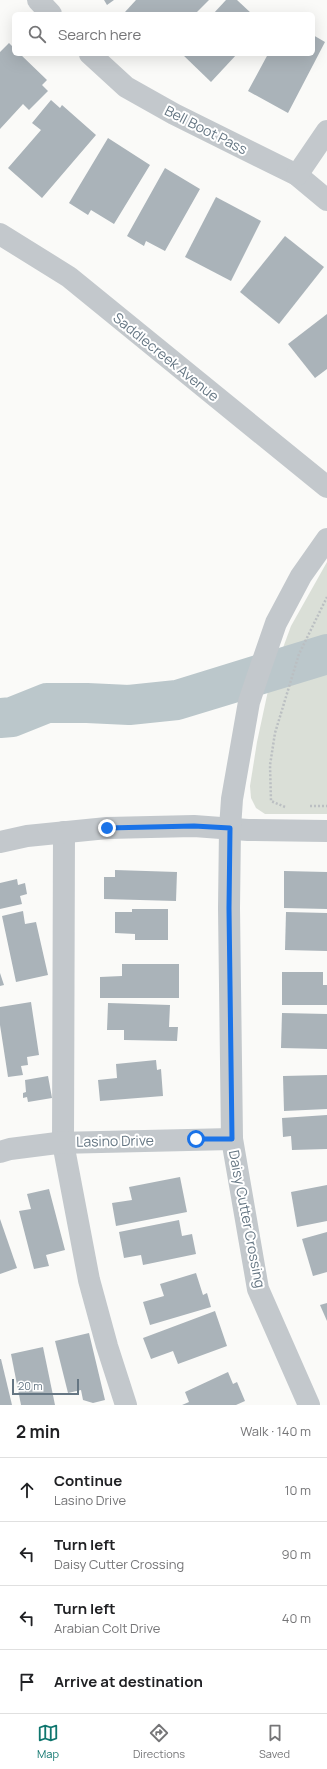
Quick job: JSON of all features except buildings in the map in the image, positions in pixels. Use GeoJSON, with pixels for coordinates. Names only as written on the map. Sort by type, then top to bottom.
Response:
{"type":"FeatureCollection","features":[{"type":"Feature","properties":{"kind":"street"},"geometry":{"type":"LineString","coordinates":[[38,0],[49,12]]}},
{"type":"Feature","properties":{"kind":"street","name":"Bell Boot Pass"},"geometry":{"type":"LineString","coordinates":[[92,56],[126,87],[174,114],[297,175],[327,200]]}},
{"type":"Feature","properties":{"kind":"street"},"geometry":{"type":"LineString","coordinates":[[297,175],[327,131]]}},
{"type":"Feature","properties":{"kind":"street","name":"Saddlecreek Avenue"},"geometry":{"type":"LineString","coordinates":[[0,234],[69,277],[327,487]]}},
{"type":"Feature","properties":{"kind":"street","name":"Daisy Cutter Crossing"},"geometry":{"type":"LineString","coordinates":[[309,1405],[258,1289],[232,1139],[229,908],[230,828],[232,799],[249,702],[258,675],[276,623],[301,576],[327,539]]}},
{"type":"Feature","properties":{"kind":"street"},"geometry":{"type":"LineString","coordinates":[[0,842],[64,832],[107,828],[194,826],[248,830],[327,831]]}},
{"type":"Feature","properties":{"kind":"street"},"geometry":{"type":"LineString","coordinates":[[64,832],[64,1143],[89,1280],[107,1346],[126,1405]]}},
{"type":"Feature","properties":{"kind":"street","name":"Lasino Drive"},"geometry":{"type":"LineString","coordinates":[[0,1152],[10,1149],[64,1143],[232,1139]]}},
{"type":"Feature","properties":{"kind":"street"},"geometry":{"type":"LineString","coordinates":[[322,1405],[327,1402]]}},
{"type":"Feature","properties":{"kind":"path"},"geometry":{"type":"LineString","coordinates":[[291,807],[284,807],[271,801],[270,765],[275,734],[299,654],[327,597]]}},
{"type":"Feature","properties":{"kind":"path"},"geometry":{"type":"LineString","coordinates":[[306,807],[327,806]]}},
{"type":"Feature","properties":{"kind":"shaded area"},"geometry":{"type":"Polygon","coordinates":[[[327,562],[327,814],[265,814],[256,808],[251,798],[250,786],[257,742],[269,686],[291,626],[327,562]]]}},
{"type":"Feature","properties":{"kind":"waterway"},"geometry":{"type":"LineString","coordinates":[[0,718],[12,717],[47,703],[129,705],[177,700],[327,654]]}},
{"type":"Feature","properties":{"kind":"route"},"geometry":{"type":"LineString","coordinates":[[107,828],[194,826],[230,828],[229,908],[232,1139],[196,1139]]}}]}
